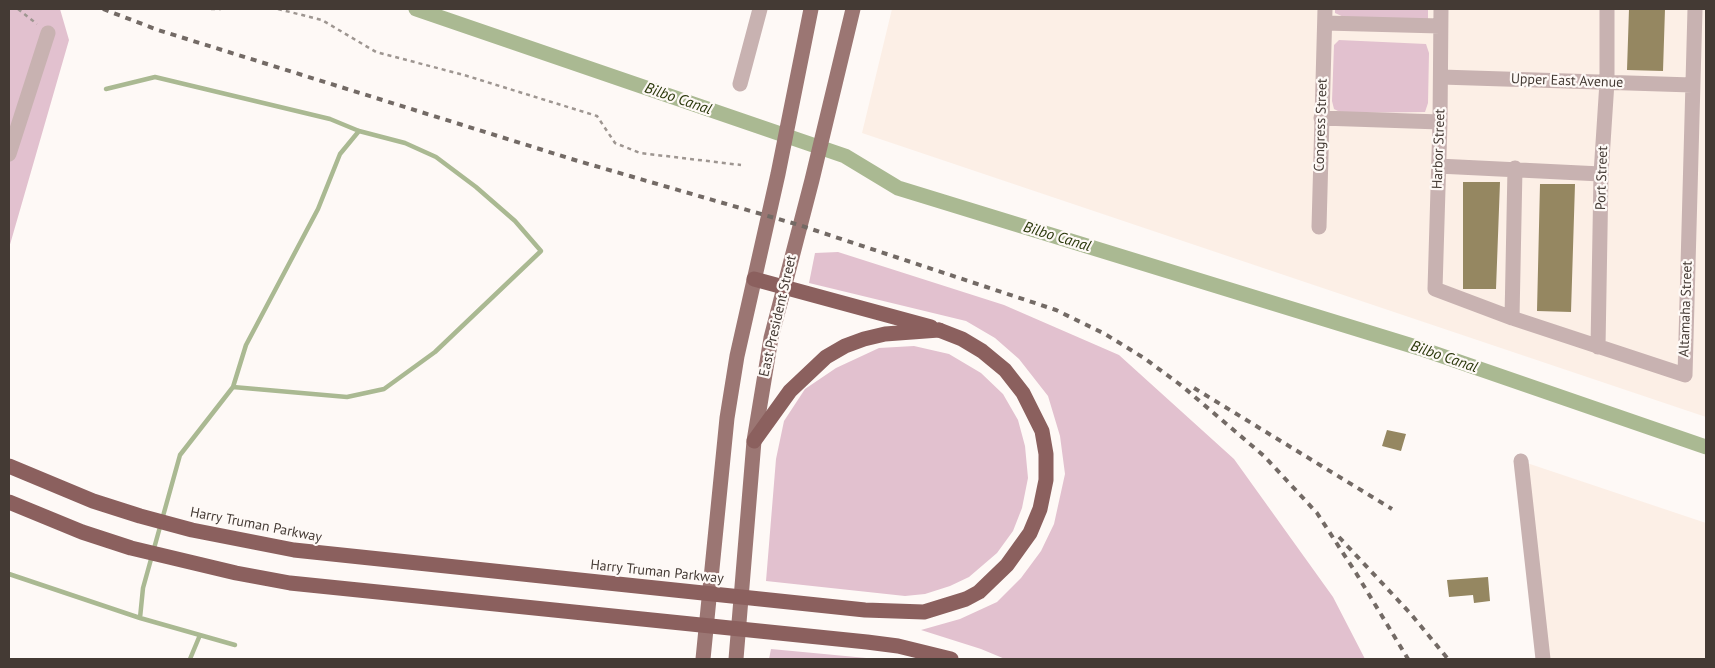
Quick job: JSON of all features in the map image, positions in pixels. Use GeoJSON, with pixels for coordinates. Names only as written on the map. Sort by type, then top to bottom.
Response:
{"type":"FeatureCollection","features":[{"type":"Feature","properties":{"kind":"highway","name":"Harry Truman Parkway"},"geometry":{"type":"LineString","coordinates":[[9,466],[93,501],[140,516],[201,532],[294,550],[865,610],[924,612],[966,599],[979,592],[1018,554],[1030,533],[1040,509],[1046,480],[1046,454],[1042,431],[1023,393],[1005,370],[982,351],[962,339],[939,330],[754,279]]}},
{"type":"Feature","properties":{"kind":"highway"},"geometry":{"type":"LineString","coordinates":[[754,441],[790,391],[826,357],[845,346],[864,339],[885,334],[939,330]]}},
{"type":"Feature","properties":{"kind":"highway"},"geometry":{"type":"LineString","coordinates":[[9,502],[82,532],[131,548],[185,562],[272,580],[340,589],[867,642],[898,646],[951,659]]}},
{"type":"Feature","properties":{"kind":"main road"},"geometry":{"type":"LineString","coordinates":[[703,659],[727,418],[737,356],[812,9]]}},
{"type":"Feature","properties":{"kind":"main road","name":"East President Street"},"geometry":{"type":"LineString","coordinates":[[736,659],[754,441],[771,338],[812,180],[853,9]]}},
{"type":"Feature","properties":{"kind":"street"},"geometry":{"type":"LineString","coordinates":[[740,84],[760,9]]}},
{"type":"Feature","properties":{"kind":"street","name":"Harbor Street"},"geometry":{"type":"LineString","coordinates":[[1435,289],[1441,9]]}},
{"type":"Feature","properties":{"kind":"street","name":"Port Street"},"geometry":{"type":"LineString","coordinates":[[1598,347],[1601,174],[1607,82],[1607,9]]}},
{"type":"Feature","properties":{"kind":"street","name":"Altamaha Street"},"geometry":{"type":"LineString","coordinates":[[1435,289],[1512,318],[1685,375],[1695,9]]}},
{"type":"Feature","properties":{"kind":"street"},"geometry":{"type":"LineString","coordinates":[[1325,16],[1440,26]]}},
{"type":"Feature","properties":{"kind":"street","name":"Congress Street"},"geometry":{"type":"LineString","coordinates":[[1319,227],[1325,16]]}},
{"type":"Feature","properties":{"kind":"street"},"geometry":{"type":"LineString","coordinates":[[9,154],[48,33]]}},
{"type":"Feature","properties":{"kind":"street","name":"Upper East Avenue"},"geometry":{"type":"LineString","coordinates":[[1441,77],[1692,85]]}},
{"type":"Feature","properties":{"kind":"street"},"geometry":{"type":"LineString","coordinates":[[1322,118],[1440,122]]}},
{"type":"Feature","properties":{"kind":"street"},"geometry":{"type":"LineString","coordinates":[[1438,166],[1515,168],[1601,174]]}},
{"type":"Feature","properties":{"kind":"street"},"geometry":{"type":"LineString","coordinates":[[1512,318],[1515,168]]}},
{"type":"Feature","properties":{"kind":"street"},"geometry":{"type":"LineString","coordinates":[[1521,461],[1543,659]]}},
{"type":"Feature","properties":{"kind":"path"},"geometry":{"type":"LineString","coordinates":[[18,9],[48,33]]}},
{"type":"Feature","properties":{"kind":"path"},"geometry":{"type":"LineString","coordinates":[[211,9],[221,9]]}},
{"type":"Feature","properties":{"kind":"path"},"geometry":{"type":"LineString","coordinates":[[278,9],[322,20],[376,52],[464,75],[597,116],[615,143],[640,154],[741,165]]}},
{"type":"Feature","properties":{"kind":"shaded area"},"geometry":{"type":"Polygon","coordinates":[[[9,9],[60,9],[69,40],[9,248],[9,9]]]}},
{"type":"Feature","properties":{"kind":"shaded area"},"geometry":{"type":"Polygon","coordinates":[[[892,9],[1706,9],[1706,417],[862,133],[892,9]]]}},
{"type":"Feature","properties":{"kind":"shaded area"},"geometry":{"type":"Polygon","coordinates":[[[1335,9],[1428,9],[1428,20],[1346,18],[1335,13],[1335,9]]]}},
{"type":"Feature","properties":{"kind":"shaded area"},"geometry":{"type":"Polygon","coordinates":[[[1339,40],[1426,44],[1429,53],[1428,103],[1425,112],[1342,113],[1334,109],[1332,101],[1334,45],[1339,40]]]}},
{"type":"Feature","properties":{"kind":"shaded area"},"geometry":{"type":"Polygon","coordinates":[[[838,252],[1004,305],[1119,355],[1234,459],[1333,597],[1365,659],[1005,659],[981,649],[921,630],[960,619],[997,602],[1021,578],[1041,551],[1054,524],[1065,474],[1060,436],[1048,396],[1019,359],[995,338],[966,321],[809,283],[815,253],[838,252]]]}},
{"type":"Feature","properties":{"kind":"shaded area"},"geometry":{"type":"Polygon","coordinates":[[[914,346],[949,354],[981,373],[1003,394],[1018,420],[1025,446],[1028,478],[1022,508],[1013,531],[997,553],[969,577],[950,586],[925,594],[905,596],[766,581],[776,459],[784,421],[805,389],[836,368],[879,348],[914,346]]]}},
{"type":"Feature","properties":{"kind":"shaded area"},"geometry":{"type":"Polygon","coordinates":[[[1521,461],[1706,523],[1706,659],[1543,659],[1521,461]]]}},
{"type":"Feature","properties":{"kind":"shaded area"},"geometry":{"type":"Polygon","coordinates":[[[771,649],[877,659],[769,659],[771,649]]]}},
{"type":"Feature","properties":{"kind":"building"},"geometry":{"type":"Polygon","coordinates":[[[1629,9],[1665,9],[1663,71],[1627,70],[1629,9]]]}},
{"type":"Feature","properties":{"kind":"building"},"geometry":{"type":"Polygon","coordinates":[[[1463,182],[1500,182],[1496,289],[1463,289],[1463,182]]]}},
{"type":"Feature","properties":{"kind":"building"},"geometry":{"type":"Polygon","coordinates":[[[1540,184],[1575,184],[1571,312],[1537,311],[1540,184]]]}},
{"type":"Feature","properties":{"kind":"building"},"geometry":{"type":"Polygon","coordinates":[[[1387,430],[1406,434],[1401,451],[1382,446],[1387,430]]]}},
{"type":"Feature","properties":{"kind":"building"},"geometry":{"type":"Polygon","coordinates":[[[1488,577],[1490,601],[1474,603],[1473,595],[1449,597],[1447,580],[1488,577]]]}},
{"type":"Feature","properties":{"kind":"waterway","name":"Bilbo Canal"},"geometry":{"type":"LineString","coordinates":[[416,9],[845,156],[898,188],[1419,348],[1706,447]]}},
{"type":"Feature","properties":{"kind":"waterway"},"geometry":{"type":"LineString","coordinates":[[106,89],[155,77],[330,119],[359,131],[405,143],[436,157],[476,187],[515,221],[541,251],[435,352],[384,389],[347,397],[233,387],[246,345],[318,209],[340,154],[359,131]]}},
{"type":"Feature","properties":{"kind":"waterway"},"geometry":{"type":"LineString","coordinates":[[9,574],[140,618],[143,588],[180,455],[233,387]]}},
{"type":"Feature","properties":{"kind":"waterway"},"geometry":{"type":"LineString","coordinates":[[140,618],[235,645]]}},
{"type":"Feature","properties":{"kind":"waterway"},"geometry":{"type":"LineString","coordinates":[[190,659],[200,635]]}},
{"type":"Feature","properties":{"kind":"railway"},"geometry":{"type":"LineString","coordinates":[[103,9],[158,30],[578,161],[799,225],[1056,310],[1105,334],[1144,358],[1182,386],[1264,456],[1317,513],[1408,659]]}},
{"type":"Feature","properties":{"kind":"railway"},"geometry":{"type":"LineString","coordinates":[[1194,388],[1392,509]]}},
{"type":"Feature","properties":{"kind":"railway"},"geometry":{"type":"LineString","coordinates":[[1339,537],[1410,613],[1448,659]]}}]}
